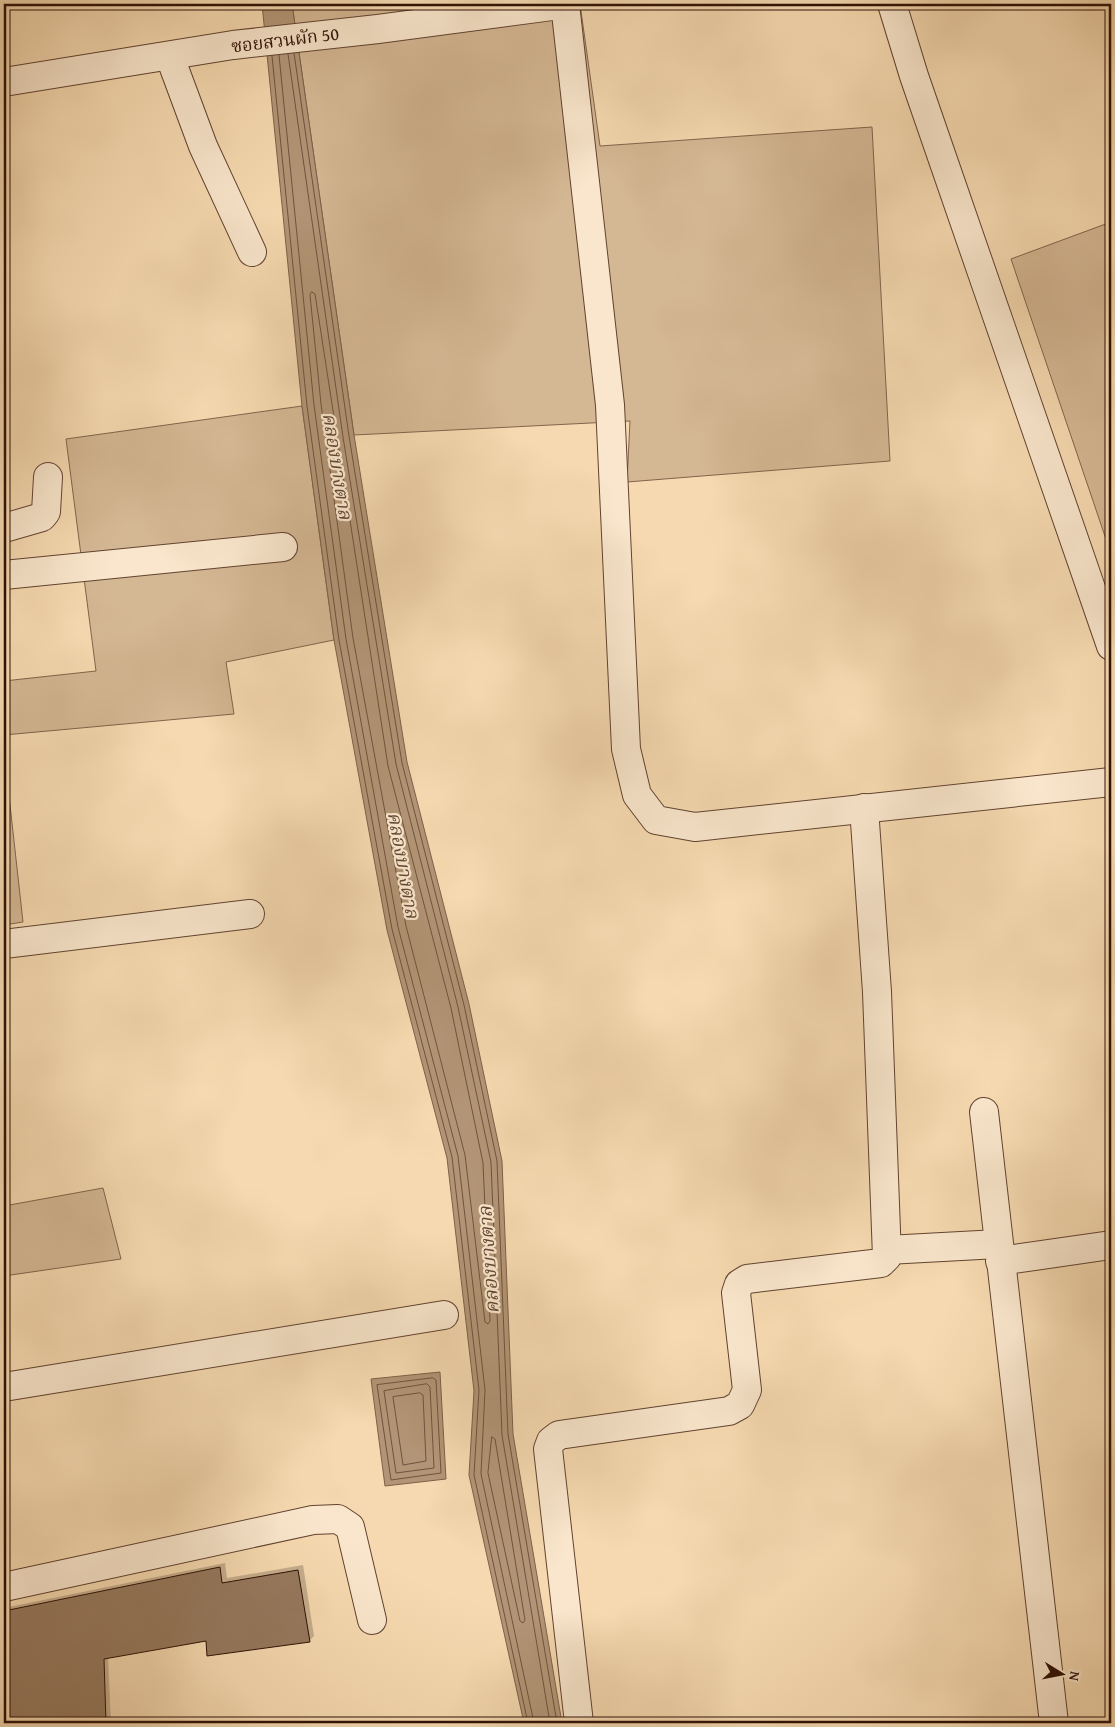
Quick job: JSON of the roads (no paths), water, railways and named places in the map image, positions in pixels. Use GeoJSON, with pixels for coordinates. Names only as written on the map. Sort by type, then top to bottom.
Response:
{"type":"FeatureCollection","features":[{"type":"Feature","properties":{"kind":"street"},"geometry":{"type":"LineString","coordinates":[[566,4],[610,405],[626,749],[637,795],[656,820],[695,827],[1111,782]]}},
{"type":"Feature","properties":{"kind":"street","name":"ซอยสวนผัก 50"},"geometry":{"type":"LineString","coordinates":[[4,82],[233,45],[378,29],[566,4]]}},
{"type":"Feature","properties":{"kind":"street"},"geometry":{"type":"LineString","coordinates":[[892,4],[914,76],[1111,646]]}},
{"type":"Feature","properties":{"kind":"street"},"geometry":{"type":"LineString","coordinates":[[170,56],[203,146],[252,252]]}},
{"type":"Feature","properties":{"kind":"street"},"geometry":{"type":"LineString","coordinates":[[4,528],[42,517],[46,512],[48,477]]}},
{"type":"Feature","properties":{"kind":"street"},"geometry":{"type":"LineString","coordinates":[[4,574],[283,547]]}},
{"type":"Feature","properties":{"kind":"street"},"geometry":{"type":"LineString","coordinates":[[579,1723],[548,1449],[551,1440],[559,1436],[729,1411],[740,1405],[747,1390],[736,1293],[739,1284],[747,1280],[881,1263],[887,1257],[877,992],[864,808]]}},
{"type":"Feature","properties":{"kind":"street"},"geometry":{"type":"LineString","coordinates":[[4,944],[250,914]]}},
{"type":"Feature","properties":{"kind":"street"},"geometry":{"type":"LineString","coordinates":[[984,1112],[1054,1723]]}},
{"type":"Feature","properties":{"kind":"street"},"geometry":{"type":"LineString","coordinates":[[887,1250],[999,1253],[1111,1245]]}},
{"type":"Feature","properties":{"kind":"street"},"geometry":{"type":"LineString","coordinates":[[4,1387],[444,1315]]}},
{"type":"Feature","properties":{"kind":"street"},"geometry":{"type":"LineString","coordinates":[[4,1587],[313,1520],[338,1519],[350,1528],[372,1620]]}},
{"type":"Feature","properties":{"kind":"water","name":"คลองบางตาล"},"geometry":{"type":"Polygon","coordinates":[[[262,4],[292,4],[354,435],[407,762],[469,1004],[502,1161],[513,1434],[562,1723],[524,1723],[469,1475],[474,1391],[447,1158],[387,930],[334,640],[302,406],[262,4]]]}},
{"type":"Feature","properties":{"kind":"water"},"geometry":{"type":"Polygon","coordinates":[[[440,1372],[446,1479],[385,1486],[371,1379],[440,1372]]]}}]}
